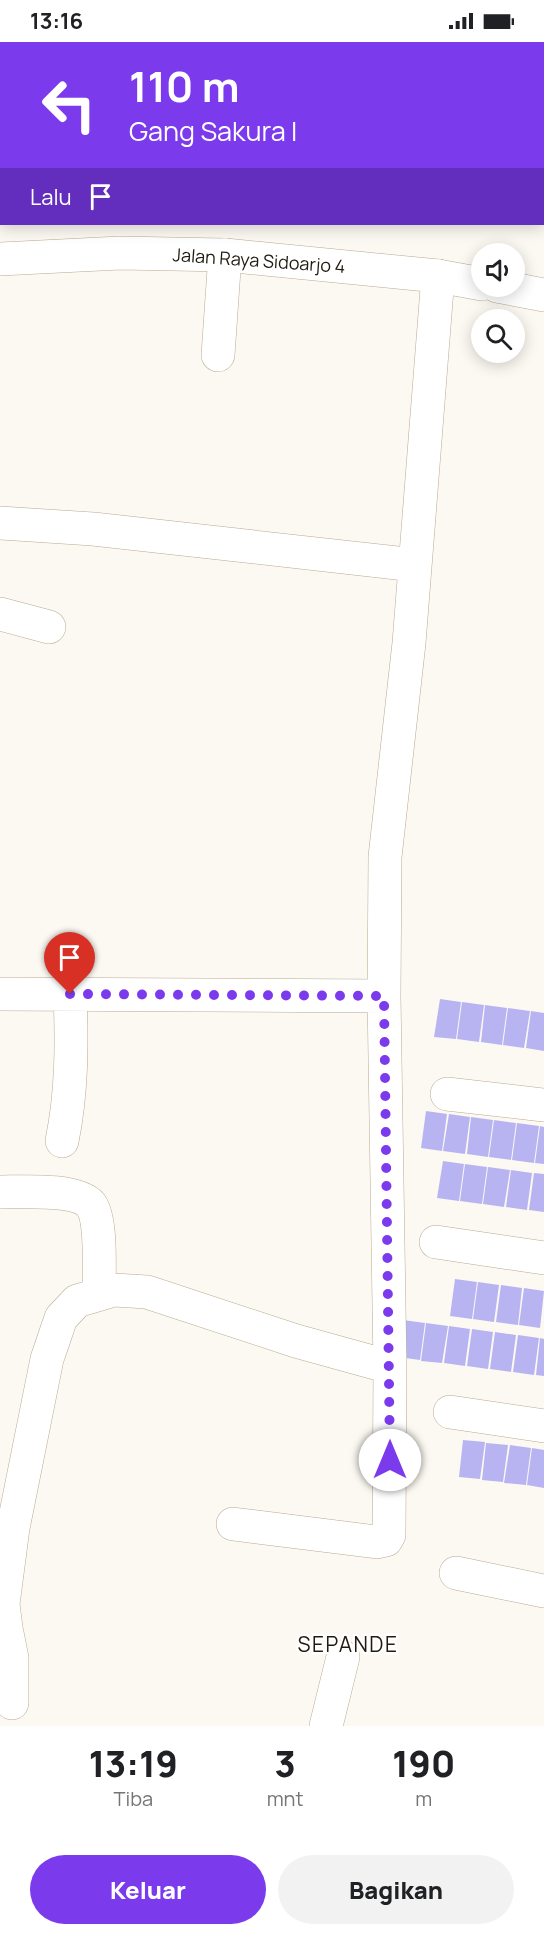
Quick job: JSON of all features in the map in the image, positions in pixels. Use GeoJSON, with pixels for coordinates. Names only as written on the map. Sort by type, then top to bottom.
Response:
{"type":"FeatureCollection","features":[{"type":"Feature","properties":{"kind":"street","name":"Jalan Raya Sidoarjo 4"},"geometry":{"type":"LineString","coordinates":[[15,258],[120,253],[225,255],[438,276],[471,282]]}},
{"type":"Feature","properties":{"kind":"street"},"geometry":{"type":"LineString","coordinates":[[218,355],[225,255]]}},
{"type":"Feature","properties":{"kind":"street"},"geometry":{"type":"LineString","coordinates":[[233,1524],[377,1542],[386,1540],[390,1529],[390,1367],[384,996],[385,857],[409,643],[438,276]]}},
{"type":"Feature","properties":{"kind":"street"},"geometry":{"type":"LineString","coordinates":[[525,291],[544,295]]}},
{"type":"Feature","properties":{"kind":"street"},"geometry":{"type":"LineString","coordinates":[[12,523],[93,528],[415,565]]}},
{"type":"Feature","properties":{"kind":"street"},"geometry":{"type":"LineString","coordinates":[[2,615],[45,626]]}},
{"type":"Feature","properties":{"kind":"street"},"geometry":{"type":"LineString","coordinates":[[1,994],[384,996]]}},
{"type":"Feature","properties":{"kind":"street"},"geometry":{"type":"LineString","coordinates":[[62,1141],[67,1115],[72,1058],[70,994]]}},
{"type":"Feature","properties":{"kind":"street"},"geometry":{"type":"LineString","coordinates":[[447,1094],[544,1105]]}},
{"type":"Feature","properties":{"kind":"street"},"geometry":{"type":"LineString","coordinates":[[0,1192],[65,1194],[81,1198],[90,1204],[97,1218],[99,1293]]}},
{"type":"Feature","properties":{"kind":"street"},"geometry":{"type":"LineString","coordinates":[[436,1242],[544,1258]]}},
{"type":"Feature","properties":{"kind":"street"},"geometry":{"type":"LineString","coordinates":[[12,1681],[4,1616],[7,1568],[47,1359],[61,1318],[77,1300],[114,1290],[147,1292],[296,1341],[390,1367]]}},
{"type":"Feature","properties":{"kind":"street"},"geometry":{"type":"LineString","coordinates":[[450,1412],[544,1426]]}},
{"type":"Feature","properties":{"kind":"street"},"geometry":{"type":"LineString","coordinates":[[456,1573],[544,1591]]}},
{"type":"Feature","properties":{"kind":"street"},"geometry":{"type":"LineString","coordinates":[[326,1726],[343,1657]]}},
{"type":"Feature","properties":{"kind":"building"},"geometry":{"type":"Polygon","coordinates":[[[440,999],[461,1002],[456,1039],[434,1037],[440,999]]]}},
{"type":"Feature","properties":{"kind":"building"},"geometry":{"type":"Polygon","coordinates":[[[462,1002],[484,1005],[479,1042],[457,1039],[462,1002]]]}},
{"type":"Feature","properties":{"kind":"building"},"geometry":{"type":"Polygon","coordinates":[[[485,1005],[507,1008],[502,1045],[481,1042],[485,1005]]]}},
{"type":"Feature","properties":{"kind":"building"},"geometry":{"type":"Polygon","coordinates":[[[508,1008],[530,1011],[524,1048],[503,1045],[508,1008]]]}},
{"type":"Feature","properties":{"kind":"building"},"geometry":{"type":"Polygon","coordinates":[[[531,1011],[544,1013],[544,1051],[526,1048],[531,1011]]]}},
{"type":"Feature","properties":{"kind":"building"},"geometry":{"type":"Polygon","coordinates":[[[426,1111],[447,1114],[442,1151],[421,1148],[426,1111]]]}},
{"type":"Feature","properties":{"kind":"building"},"geometry":{"type":"Polygon","coordinates":[[[449,1114],[470,1117],[465,1154],[443,1151],[449,1114]]]}},
{"type":"Feature","properties":{"kind":"building"},"geometry":{"type":"Polygon","coordinates":[[[471,1117],[493,1120],[488,1157],[467,1154],[471,1117]]]}},
{"type":"Feature","properties":{"kind":"building"},"geometry":{"type":"Polygon","coordinates":[[[494,1120],[516,1123],[511,1160],[489,1157],[494,1120]]]}},
{"type":"Feature","properties":{"kind":"building"},"geometry":{"type":"Polygon","coordinates":[[[517,1123],[539,1126],[534,1163],[512,1160],[517,1123]]]}},
{"type":"Feature","properties":{"kind":"building"},"geometry":{"type":"Polygon","coordinates":[[[540,1126],[544,1127],[544,1164],[535,1163],[540,1126]]]}},
{"type":"Feature","properties":{"kind":"building"},"geometry":{"type":"Polygon","coordinates":[[[443,1161],[464,1164],[459,1201],[437,1198],[443,1161]]]}},
{"type":"Feature","properties":{"kind":"building"},"geometry":{"type":"Polygon","coordinates":[[[465,1164],[487,1167],[482,1204],[460,1201],[465,1164]]]}},
{"type":"Feature","properties":{"kind":"building"},"geometry":{"type":"Polygon","coordinates":[[[488,1167],[510,1170],[504,1207],[483,1204],[488,1167]]]}},
{"type":"Feature","properties":{"kind":"building"},"geometry":{"type":"Polygon","coordinates":[[[511,1170],[532,1173],[527,1210],[506,1207],[511,1170]]]}},
{"type":"Feature","properties":{"kind":"building"},"geometry":{"type":"Polygon","coordinates":[[[534,1173],[544,1174],[544,1212],[529,1210],[534,1173]]]}},
{"type":"Feature","properties":{"kind":"building"},"geometry":{"type":"Polygon","coordinates":[[[455,1279],[477,1282],[472,1319],[450,1316],[455,1279]]]}},
{"type":"Feature","properties":{"kind":"building"},"geometry":{"type":"Polygon","coordinates":[[[478,1282],[499,1285],[494,1322],[473,1319],[478,1282]]]}},
{"type":"Feature","properties":{"kind":"building"},"geometry":{"type":"Polygon","coordinates":[[[501,1285],[522,1288],[518,1325],[496,1322],[501,1285]]]}},
{"type":"Feature","properties":{"kind":"building"},"geometry":{"type":"Polygon","coordinates":[[[524,1288],[544,1291],[540,1328],[519,1325],[524,1288]]]}},
{"type":"Feature","properties":{"kind":"building"},"geometry":{"type":"Polygon","coordinates":[[[403,1320],[425,1323],[420,1360],[398,1357],[403,1320]]]}},
{"type":"Feature","properties":{"kind":"building"},"geometry":{"type":"Polygon","coordinates":[[[426,1323],[448,1326],[442,1363],[421,1361],[426,1323]]]}},
{"type":"Feature","properties":{"kind":"building"},"geometry":{"type":"Polygon","coordinates":[[[449,1326],[470,1329],[465,1366],[444,1363],[449,1326]]]}},
{"type":"Feature","properties":{"kind":"building"},"geometry":{"type":"Polygon","coordinates":[[[472,1329],[493,1332],[488,1369],[467,1366],[472,1329]]]}},
{"type":"Feature","properties":{"kind":"building"},"geometry":{"type":"Polygon","coordinates":[[[495,1332],[516,1335],[511,1372],[490,1369],[495,1332]]]}},
{"type":"Feature","properties":{"kind":"building"},"geometry":{"type":"Polygon","coordinates":[[[518,1335],[539,1338],[534,1375],[513,1372],[518,1335]]]}},
{"type":"Feature","properties":{"kind":"building"},"geometry":{"type":"Polygon","coordinates":[[[540,1338],[544,1339],[544,1376],[536,1375],[540,1338]]]}},
{"type":"Feature","properties":{"kind":"building"},"geometry":{"type":"Polygon","coordinates":[[[463,1440],[485,1442],[480,1479],[459,1477],[463,1440]]]}},
{"type":"Feature","properties":{"kind":"building"},"geometry":{"type":"Polygon","coordinates":[[[486,1443],[508,1445],[503,1482],[482,1480],[486,1443]]]}},
{"type":"Feature","properties":{"kind":"building"},"geometry":{"type":"Polygon","coordinates":[[[510,1445],[531,1448],[526,1485],[504,1483],[510,1445]]]}},
{"type":"Feature","properties":{"kind":"building"},"geometry":{"type":"Polygon","coordinates":[[[532,1448],[544,1450],[544,1488],[527,1485],[532,1448]]]}},
{"type":"Feature","properties":{"kind":"district","name":"SEPANDE"},"geometry":{"type":"Point","coordinates":[348,1645]}},
{"type":"Feature","properties":{"kind":"route"},"geometry":{"type":"LineString","coordinates":[[70,994],[384,996],[390,1460]]}}]}
